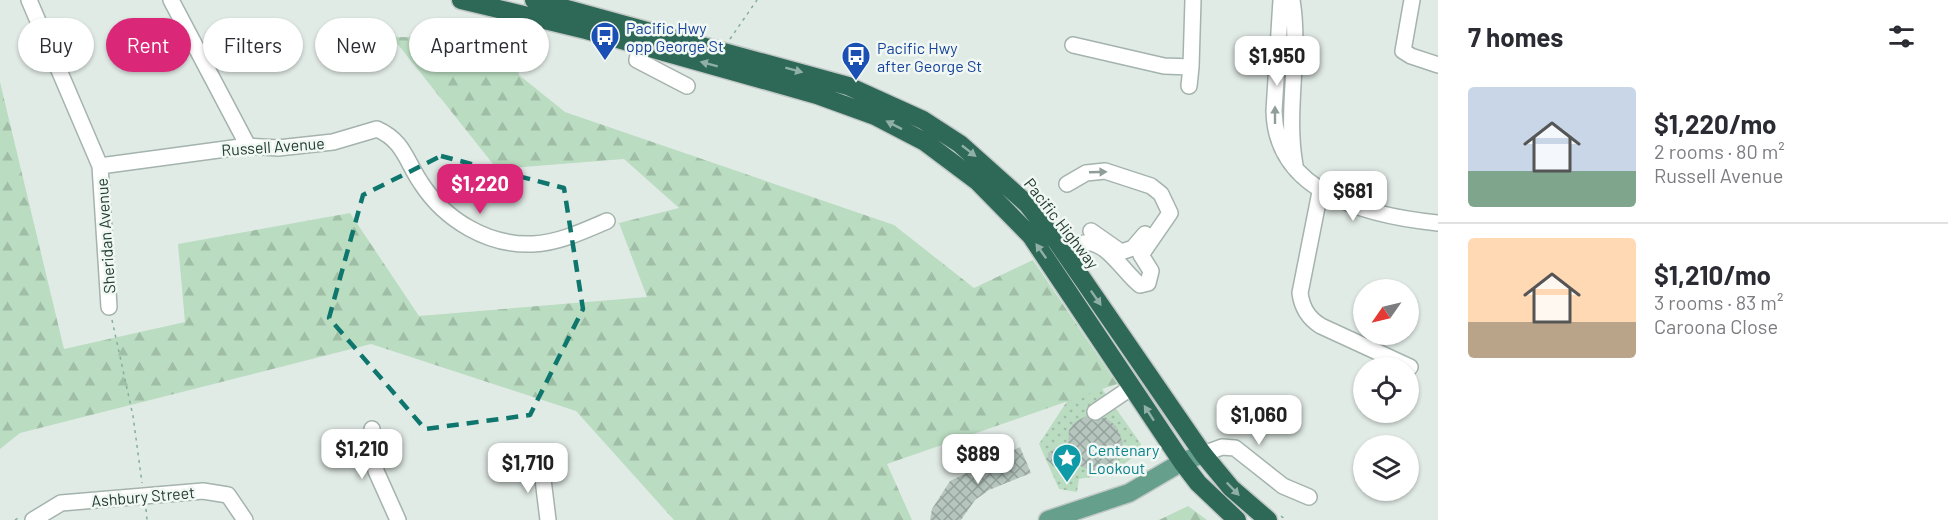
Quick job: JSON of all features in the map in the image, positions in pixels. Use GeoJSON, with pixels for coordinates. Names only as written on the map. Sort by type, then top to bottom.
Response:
{"type":"FeatureCollection","features":[{"type":"Feature","properties":{"kind":"highway","name":"Pacific Highway"},"geometry":{"type":"LineString","coordinates":[[461,0],[640,45],[846,104],[898,127],[950,160],[1003,206],[1030,236],[1182,462],[1198,483],[1237,520]]}},
{"type":"Feature","properties":{"kind":"highway","name":"Pacific Highway"},"geometry":{"type":"LineString","coordinates":[[534,0],[809,74],[886,101],[923,120],[983,163],[1027,204],[1057,242],[1203,454],[1231,488],[1268,520]]}},
{"type":"Feature","properties":{"kind":"main road"},"geometry":{"type":"LineString","coordinates":[[1048,520],[1129,493],[1182,462],[1203,454]]}},
{"type":"Feature","properties":{"kind":"street","name":"Sheridan Avenue"},"geometry":{"type":"LineString","coordinates":[[29,0],[100,165],[110,307]]}},
{"type":"Feature","properties":{"kind":"street"},"geometry":{"type":"LineString","coordinates":[[171,0],[248,146]]}},
{"type":"Feature","properties":{"kind":"street"},"geometry":{"type":"LineString","coordinates":[[1189,86],[1193,0]]}},
{"type":"Feature","properties":{"kind":"street"},"geometry":{"type":"LineString","coordinates":[[1281,0],[1275,129],[1280,147],[1295,168],[1320,192],[1402,218],[1438,223]]}},
{"type":"Feature","properties":{"kind":"street"},"geometry":{"type":"LineString","coordinates":[[1292,0],[1296,35],[1292,146],[1295,168]]}},
{"type":"Feature","properties":{"kind":"street"},"geometry":{"type":"LineString","coordinates":[[1412,0],[1403,51],[1438,65]]}},
{"type":"Feature","properties":{"kind":"street"},"geometry":{"type":"LineString","coordinates":[[640,45],[638,60],[687,86]]}},
{"type":"Feature","properties":{"kind":"street"},"geometry":{"type":"LineString","coordinates":[[1073,45],[1173,66],[1191,67]]}},
{"type":"Feature","properties":{"kind":"street","name":"Russell Avenue"},"geometry":{"type":"LineString","coordinates":[[100,165],[248,146],[278,148],[333,142],[376,129],[389,134],[401,144],[420,182],[438,207],[466,228],[495,239],[532,244],[574,235],[607,221]]}},
{"type":"Feature","properties":{"kind":"street"},"geometry":{"type":"LineString","coordinates":[[1067,184],[1086,173],[1105,171],[1151,186],[1161,194],[1170,213],[1141,255],[1151,271],[1148,283],[1140,285],[1102,247],[1091,242],[1088,237],[1121,252],[1133,248],[1160,213],[1160,207],[1131,180]]}},
{"type":"Feature","properties":{"kind":"street"},"geometry":{"type":"LineString","coordinates":[[1320,192],[1299,293],[1302,304],[1313,321],[1321,326],[1388,357]]}},
{"type":"Feature","properties":{"kind":"street"},"geometry":{"type":"LineString","coordinates":[[1095,412],[1132,387]]}},
{"type":"Feature","properties":{"kind":"street"},"geometry":{"type":"LineString","coordinates":[[372,429],[376,471],[398,520]]}},
{"type":"Feature","properties":{"kind":"street"},"geometry":{"type":"LineString","coordinates":[[1203,454],[1222,447],[1235,448],[1283,486],[1309,496]]}},
{"type":"Feature","properties":{"kind":"street"},"geometry":{"type":"LineString","coordinates":[[541,463],[548,520]]}},
{"type":"Feature","properties":{"kind":"street","name":"Ashbury Street"},"geometry":{"type":"LineString","coordinates":[[33,520],[61,503],[203,491],[228,495],[245,520]]}},
{"type":"Feature","properties":{"kind":"path"},"geometry":{"type":"LineString","coordinates":[[723,51],[757,0]]}},
{"type":"Feature","properties":{"kind":"path"},"geometry":{"type":"LineString","coordinates":[[110,307],[133,416],[142,485]]}},
{"type":"Feature","properties":{"kind":"path"},"geometry":{"type":"LineString","coordinates":[[146,507],[147,520]]}},
{"type":"Feature","properties":{"kind":"highlighted area"},"geometry":{"type":"Polygon","coordinates":[[[441,156],[564,188],[583,309],[530,415],[425,429],[329,318],[363,195],[441,156]]]}},
{"type":"Feature","properties":{"kind":"green space"},"geometry":{"type":"Polygon","coordinates":[[[397,37],[409,37],[409,58],[397,43],[397,37]]]}},
{"type":"Feature","properties":{"kind":"green space"},"geometry":{"type":"Polygon","coordinates":[[[420,72],[519,72],[519,75],[565,112],[894,225],[974,288],[1033,260],[1117,384],[887,464],[912,520],[674,520],[576,411],[371,344],[20,433],[0,449],[0,82],[64,349],[185,322],[178,244],[350,213],[419,316],[647,297],[619,223],[679,208],[624,159],[497,169],[420,72]]]}},
{"type":"Feature","properties":{"kind":"green space"},"geometry":{"type":"Polygon","coordinates":[[[1095,379],[1141,444],[1141,451],[1111,474],[1079,479],[1077,492],[1059,489],[1039,444],[1077,386],[1095,379]]]}},
{"type":"Feature","properties":{"kind":"green space"},"geometry":{"type":"Polygon","coordinates":[[[1188,506],[1207,520],[1159,520],[1188,506]]]}},
{"type":"Feature","properties":{"kind":"building"},"geometry":{"type":"Polygon","coordinates":[[[1086,416],[1095,422],[1105,417],[1116,426],[1123,443],[1117,460],[1110,466],[1092,471],[1076,464],[1069,455],[1056,468],[1047,460],[1048,453],[1054,449],[1067,453],[1069,430],[1075,422],[1086,416]]]}},
{"type":"Feature","properties":{"kind":"building"},"geometry":{"type":"Polygon","coordinates":[[[1020,447],[1031,473],[989,490],[975,500],[961,520],[930,520],[932,509],[950,481],[1020,447]]]}},
{"type":"Feature","properties":{"kind":"place","name":"Pacific Hwy opp George St"},"geometry":{"type":"Point","coordinates":[605,62]}},
{"type":"Feature","properties":{"kind":"place","name":"Pacific Hwy after George St"},"geometry":{"type":"Point","coordinates":[856,82]}},
{"type":"Feature","properties":{"kind":"place","name":"Centenary Lookout"},"geometry":{"type":"Point","coordinates":[1067,484]}}]}
